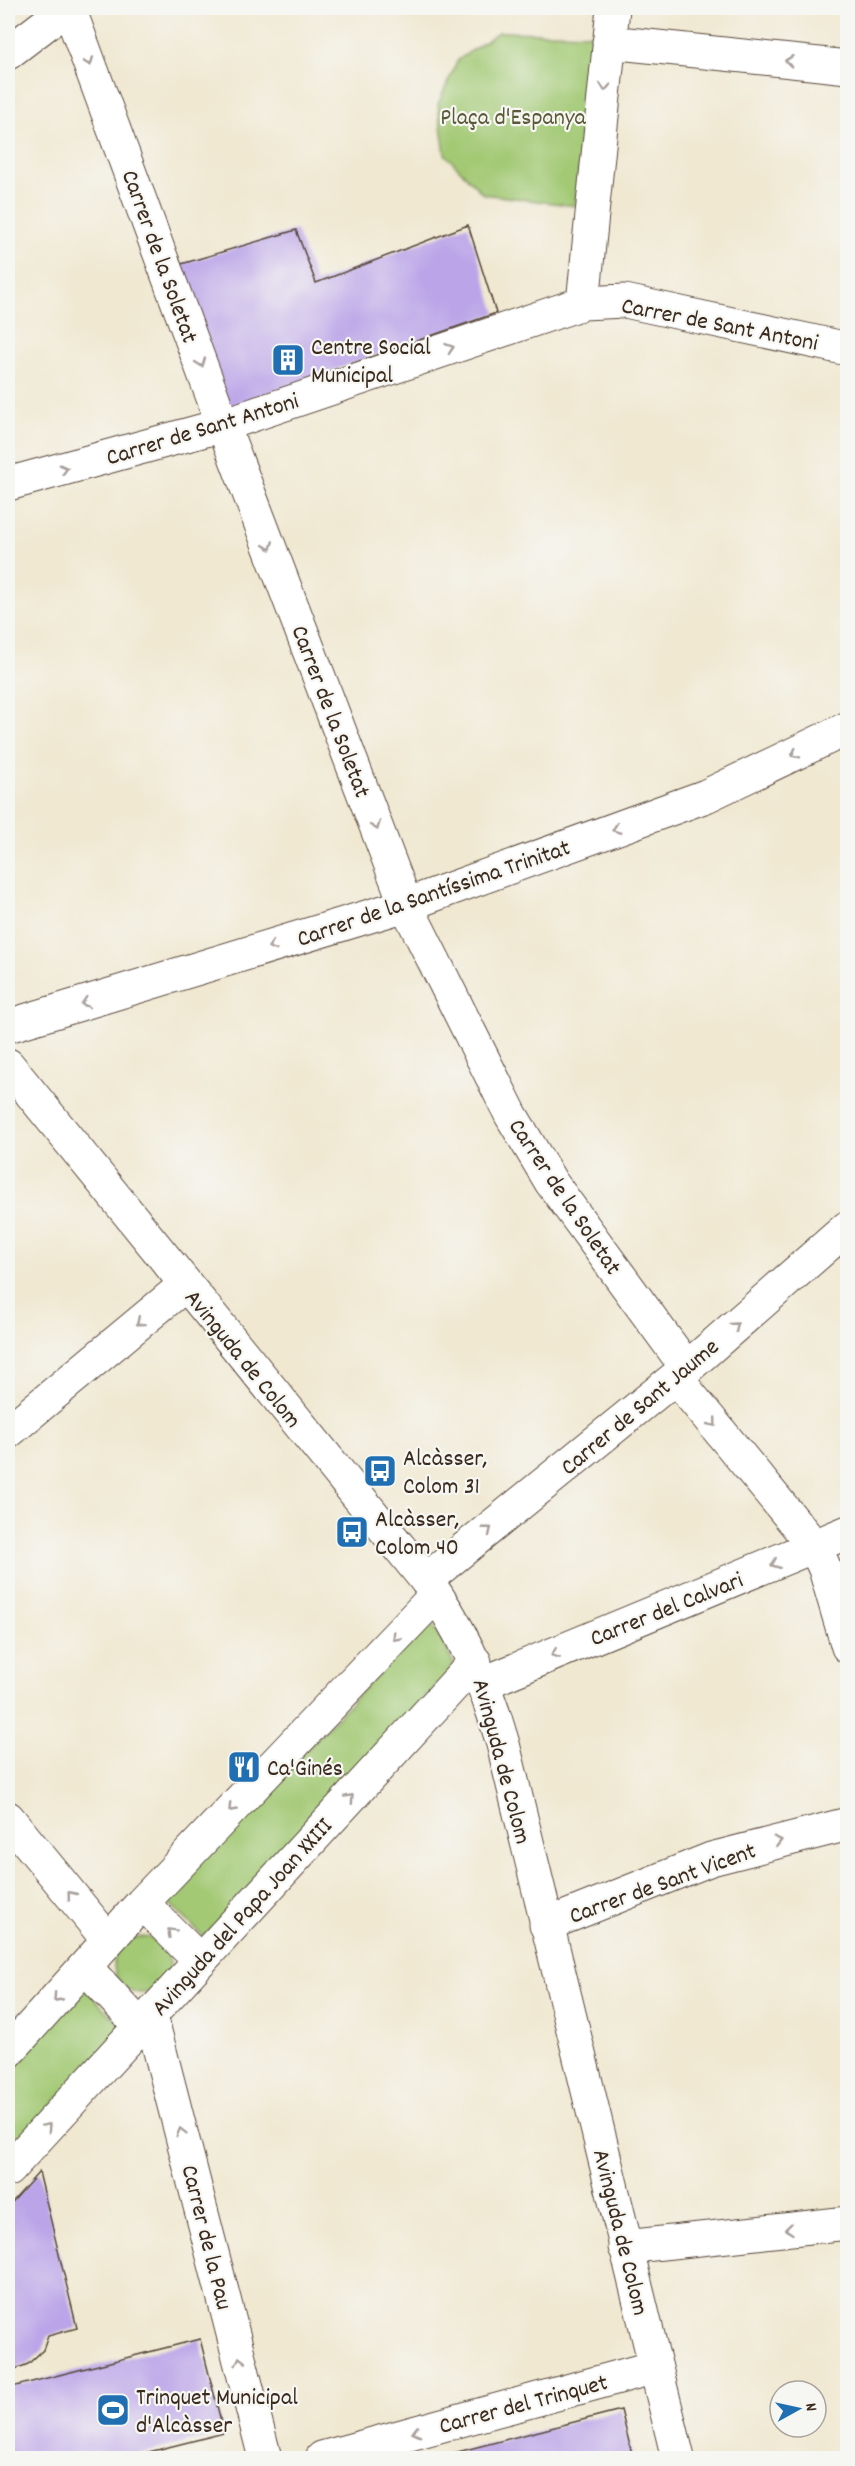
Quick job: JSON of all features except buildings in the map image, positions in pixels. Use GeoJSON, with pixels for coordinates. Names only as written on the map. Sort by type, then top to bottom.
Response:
{"type":"FeatureCollection","features":[{"type":"Feature","properties":{"kind":"street"},"geometry":{"type":"LineString","coordinates":[[8,53],[68,8]]}},
{"type":"Feature","properties":{"kind":"street","name":"Carrer de la Soletat"},"geometry":{"type":"LineString","coordinates":[[68,8],[223,425],[406,905],[511,1114],[551,1182],[682,1373],[814,1547],[825,1569],[848,1647]]}},
{"type":"Feature","properties":{"kind":"street"},"geometry":{"type":"LineString","coordinates":[[583,303],[613,8]]}},
{"type":"Feature","properties":{"kind":"street"},"geometry":{"type":"LineString","coordinates":[[609,42],[848,67]]}},
{"type":"Feature","properties":{"kind":"street","name":"Carrer de Sant Antoni"},"geometry":{"type":"LineString","coordinates":[[8,484],[223,425],[583,303],[625,301],[848,349]]}},
{"type":"Feature","properties":{"kind":"street","name":"Carrer de la Santíssima Trinitat"},"geometry":{"type":"LineString","coordinates":[[8,1026],[406,905],[706,796],[848,728]]}},
{"type":"Feature","properties":{"kind":"street","name":"Avinguda de Colom"},"geometry":{"type":"LineString","coordinates":[[8,1065],[431,1587],[479,1673],[503,1744],[678,2458]]}},
{"type":"Feature","properties":{"kind":"street","name":"Carrer de Sant Jaume"},"geometry":{"type":"LineString","coordinates":[[431,1587],[682,1373],[848,1227]]}},
{"type":"Feature","properties":{"kind":"street"},"geometry":{"type":"LineString","coordinates":[[8,1432],[185,1285]]}},
{"type":"Feature","properties":{"kind":"street","name":"Carrer del Calvari"},"geometry":{"type":"LineString","coordinates":[[479,1673],[814,1547],[848,1532]]}},
{"type":"Feature","properties":{"kind":"street"},"geometry":{"type":"LineString","coordinates":[[8,2052],[431,1587]]}},
{"type":"Feature","properties":{"kind":"street","name":"Avinguda del Papa Joan XXIII"},"geometry":{"type":"LineString","coordinates":[[8,2170],[146,2021],[199,1960],[479,1673]]}},
{"type":"Feature","properties":{"kind":"street"},"geometry":{"type":"LineString","coordinates":[[8,1818],[108,1940]]}},
{"type":"Feature","properties":{"kind":"street","name":"Carrer de Sant Vicent"},"geometry":{"type":"LineString","coordinates":[[546,1925],[711,1859],[848,1824]]}},
{"type":"Feature","properties":{"kind":"street"},"geometry":{"type":"LineString","coordinates":[[142,1903],[199,1960]]}},
{"type":"Feature","properties":{"kind":"street"},"geometry":{"type":"LineString","coordinates":[[85,1967],[146,2021]]}},
{"type":"Feature","properties":{"kind":"street","name":"Carrer de la Pau"},"geometry":{"type":"LineString","coordinates":[[146,2021],[265,2458]]}},
{"type":"Feature","properties":{"kind":"street"},"geometry":{"type":"LineString","coordinates":[[625,2247],[848,2223]]}},
{"type":"Feature","properties":{"kind":"street","name":"Carrer del Trinquet"},"geometry":{"type":"LineString","coordinates":[[322,2458],[655,2367]]}},
{"type":"Feature","properties":{"kind":"green space","name":"Plaça d'Espanya"},"geometry":{"type":"Polygon","coordinates":[[[499,32],[593,34],[575,206],[483,194],[445,154],[438,104],[458,60],[499,32]]]}},
{"type":"Feature","properties":{"kind":"green space"},"geometry":{"type":"Polygon","coordinates":[[[430,1619],[455,1666],[204,1937],[165,1899],[430,1619]]]}},
{"type":"Feature","properties":{"kind":"green space"},"geometry":{"type":"Polygon","coordinates":[[[136,1937],[148,1937],[158,1941],[166,1949],[170,1965],[166,1981],[158,1989],[148,1993],[136,1993],[126,1989],[118,1981],[114,1971],[114,1959],[118,1949],[126,1941],[136,1937]]]}},
{"type":"Feature","properties":{"kind":"green space"},"geometry":{"type":"Polygon","coordinates":[[[83,1987],[123,2028],[8,2152],[8,2071],[83,1987]]]}},
{"type":"Feature","properties":{"kind":"place","name":"Centre Social Municipal"},"geometry":{"type":"Point","coordinates":[288,360]}},
{"type":"Feature","properties":{"kind":"place","name":"Alcàsser, Colom 31"},"geometry":{"type":"Point","coordinates":[380,1471]}},
{"type":"Feature","properties":{"kind":"place","name":"Alcàsser, Colom 40"},"geometry":{"type":"Point","coordinates":[352,1532]}},
{"type":"Feature","properties":{"kind":"place","name":"Ca'Ginés"},"geometry":{"type":"Point","coordinates":[244,1767]}},
{"type":"Feature","properties":{"kind":"place","name":"Trinquet Municipal d'Alcàsser"},"geometry":{"type":"Point","coordinates":[113,2410]}}]}
